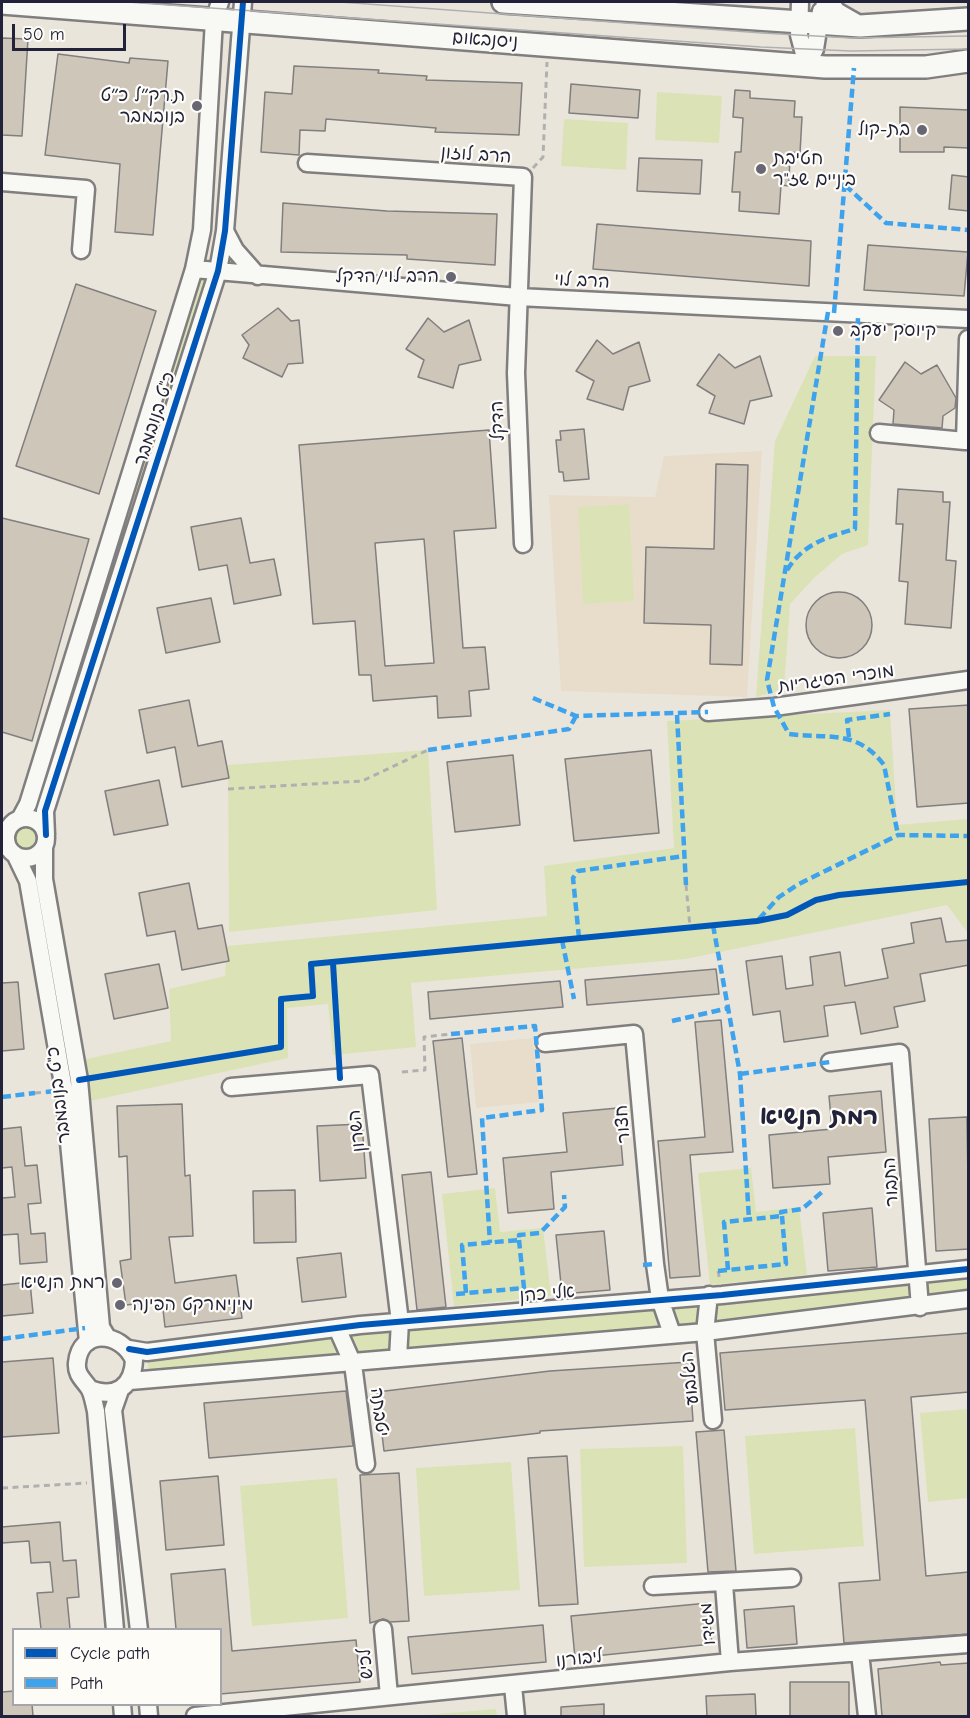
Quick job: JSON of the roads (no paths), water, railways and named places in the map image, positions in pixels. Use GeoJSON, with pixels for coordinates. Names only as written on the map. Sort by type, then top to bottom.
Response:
{"type":"FeatureCollection","features":[{"type":"Feature","properties":{"kind":"main road"},"geometry":{"type":"LineString","coordinates":[[503,2],[860,26],[969,19]]}},
{"type":"Feature","properties":{"kind":"main road"},"geometry":{"type":"LineString","coordinates":[[827,2],[835,13],[860,26]]}},
{"type":"Feature","properties":{"kind":"main road","name":"ניסנבאום"},"geometry":{"type":"LineString","coordinates":[[2,3],[217,11],[239,23],[854,68],[926,67],[969,60]]}},
{"type":"Feature","properties":{"kind":"street","name":"כ\"ט בנובמבר"},"geometry":{"type":"LineString","coordinates":[[107,1337],[101,1327],[79,1080],[44,879],[45,811],[218,272],[225,231],[239,23],[243,2]]}},
{"type":"Feature","properties":{"kind":"street"},"geometry":{"type":"LineString","coordinates":[[800,2],[798,23],[801,49],[807,65]]}},
{"type":"Feature","properties":{"kind":"street"},"geometry":{"type":"LineString","coordinates":[[807,65],[815,49],[822,2]]}},
{"type":"Feature","properties":{"kind":"street","name":"כ\"ט בנובמבר"},"geometry":{"type":"LineString","coordinates":[[10,824],[28,804],[194,269],[202,230],[217,11]]}},
{"type":"Feature","properties":{"kind":"street","name":"הרב לוזון"},"geometry":{"type":"LineString","coordinates":[[307,163],[523,177],[518,297]]}},
{"type":"Feature","properties":{"kind":"street"},"geometry":{"type":"LineString","coordinates":[[2,182],[86,189],[81,250]]}},
{"type":"Feature","properties":{"kind":"street"},"geometry":{"type":"LineString","coordinates":[[225,231],[235,250],[258,276]]}},
{"type":"Feature","properties":{"kind":"street","name":"הרב לוי"},"geometry":{"type":"LineString","coordinates":[[194,269],[518,297],[969,319]]}},
{"type":"Feature","properties":{"kind":"street","name":"הדקל"},"geometry":{"type":"LineString","coordinates":[[518,297],[516,373],[523,544]]}},
{"type":"Feature","properties":{"kind":"street"},"geometry":{"type":"LineString","coordinates":[[879,433],[967,441],[969,339]]}},
{"type":"Feature","properties":{"kind":"street","name":"מוכרי הסיגריות"},"geometry":{"type":"LineString","coordinates":[[708,712],[774,707],[969,680]]}},
{"type":"Feature","properties":{"kind":"street"},"geometry":{"type":"LineString","coordinates":[[35,820],[45,842],[33,857],[8,849],[6,834],[10,824],[35,820]]}},
{"type":"Feature","properties":{"kind":"street","name":"כ\"ט בנובמבר"},"geometry":{"type":"LineString","coordinates":[[8,849],[28,881],[64,1090],[88,1342]]}},
{"type":"Feature","properties":{"kind":"street","name":"חצור"},"geometry":{"type":"LineString","coordinates":[[545,1043],[634,1034],[660,1299],[672,1334]]}},
{"type":"Feature","properties":{"kind":"street","name":"התבור"},"geometry":{"type":"LineString","coordinates":[[830,1062],[900,1053],[920,1307]]}},
{"type":"Feature","properties":{"kind":"street","name":"השרון"},"geometry":{"type":"LineString","coordinates":[[231,1087],[370,1075],[400,1322],[398,1358]]}},
{"type":"Feature","properties":{"kind":"street","name":"אלי כהן"},"geometry":{"type":"LineString","coordinates":[[129,1349],[147,1352],[360,1325],[690,1298],[969,1269]]}},
{"type":"Feature","properties":{"kind":"street","name":"הגלבוע"},"geometry":{"type":"LineString","coordinates":[[709,1295],[705,1332],[713,1420]]}},
{"type":"Feature","properties":{"kind":"street","name":"הגלבוע"},"geometry":{"type":"LineString","coordinates":[[690,1298],[705,1332]]}},
{"type":"Feature","properties":{"kind":"street","name":"חצור"},"geometry":{"type":"LineString","coordinates":[[652,1335],[660,1299]]}},
{"type":"Feature","properties":{"kind":"street"},"geometry":{"type":"LineString","coordinates":[[139,1628],[113,1410],[125,1385],[134,1360],[129,1349],[122,1342],[107,1337],[88,1342],[79,1355],[77,1365],[81,1381],[90,1389],[101,1394],[125,1385],[419,1356],[705,1332],[920,1307],[969,1299]]}},
{"type":"Feature","properties":{"kind":"street","name":"השרון"},"geometry":{"type":"LineString","coordinates":[[400,1322],[419,1356]]}},
{"type":"Feature","properties":{"kind":"street","name":"יטבתה"},"geometry":{"type":"LineString","coordinates":[[353,1364],[360,1325]]}},
{"type":"Feature","properties":{"kind":"street","name":"יטבתה"},"geometry":{"type":"LineString","coordinates":[[337,1328],[353,1364],[366,1464]]}},
{"type":"Feature","properties":{"kind":"street"},"geometry":{"type":"LineString","coordinates":[[90,1389],[96,1411],[115,1628]]}},
{"type":"Feature","properties":{"kind":"street","name":"מגידו"},"geometry":{"type":"LineString","coordinates":[[653,1586],[724,1584],[792,1578]]}},
{"type":"Feature","properties":{"kind":"street","name":"מגידו"},"geometry":{"type":"LineString","coordinates":[[724,1584],[730,1662]]}},
{"type":"Feature","properties":{"kind":"street","name":"לכיש"},"geometry":{"type":"LineString","coordinates":[[383,1629],[389,1696]]}},
{"type":"Feature","properties":{"kind":"street","name":"ליבורנו"},"geometry":{"type":"LineString","coordinates":[[195,1716],[513,1686],[730,1662],[969,1644]]}},
{"type":"Feature","properties":{"kind":"street"},"geometry":{"type":"LineString","coordinates":[[860,1653],[867,1716]]}},
{"type":"Feature","properties":{"kind":"street"},"geometry":{"type":"LineString","coordinates":[[513,1686],[516,1716]]}},
{"type":"Feature","properties":{"kind":"tram line"},"geometry":{"type":"LineString","coordinates":[[127,2],[761,47],[851,51],[968,49]]}},
{"type":"Feature","properties":{"kind":"tram line"},"geometry":{"type":"LineString","coordinates":[[340,2],[851,38],[968,36]]}},
{"type":"Feature","properties":{"kind":"place","name":"ת.רק״ל כ״ט בנובמבר"},"geometry":{"type":"Point","coordinates":[197,106]}},
{"type":"Feature","properties":{"kind":"place","name":"בת-קול"},"geometry":{"type":"Point","coordinates":[922,130]}},
{"type":"Feature","properties":{"kind":"place","name":"חטיבת ביניים שז\"ר"},"geometry":{"type":"Point","coordinates":[761,169]}},
{"type":"Feature","properties":{"kind":"place","name":"הרב לוי/הדקל"},"geometry":{"type":"Point","coordinates":[451,277]}},
{"type":"Feature","properties":{"kind":"place","name":"קיוסק יעקב"},"geometry":{"type":"Point","coordinates":[838,331]}},
{"type":"Feature","properties":{"kind":"place","name":"רמת הנשיא"},"geometry":{"type":"Point","coordinates":[117,1283]}},
{"type":"Feature","properties":{"kind":"place","name":"מינימרקט הפינה"},"geometry":{"type":"Point","coordinates":[120,1305]}},
{"type":"Feature","properties":{"kind":"district","name":"רמת הנשיא"},"geometry":{"type":"Point","coordinates":[819,1117]}}]}
